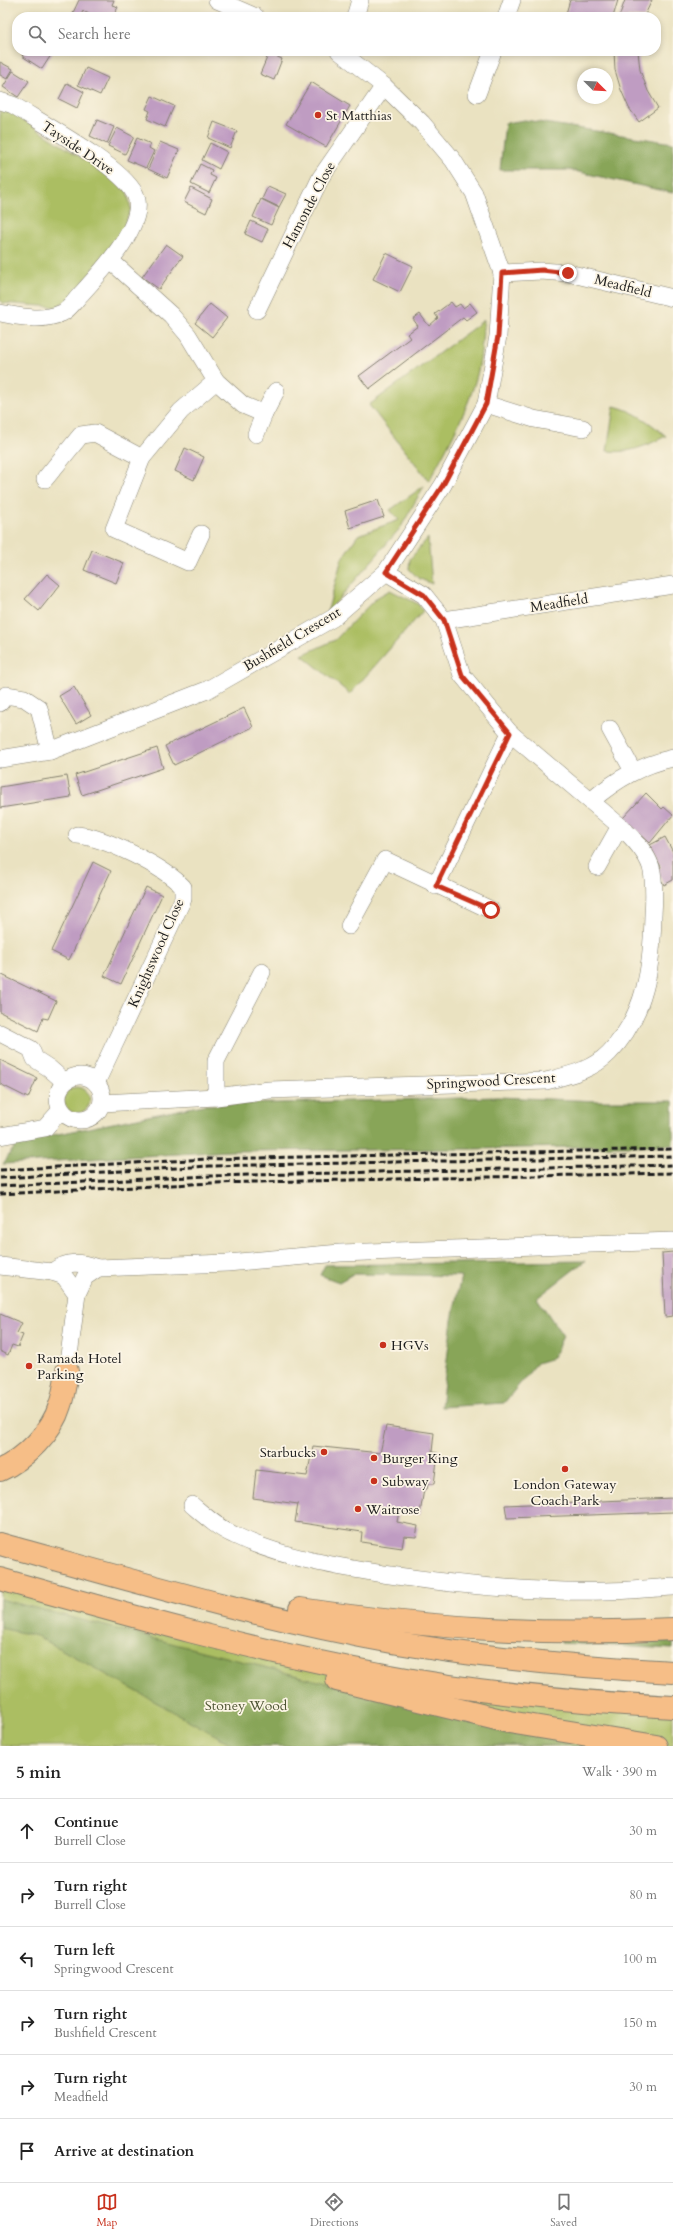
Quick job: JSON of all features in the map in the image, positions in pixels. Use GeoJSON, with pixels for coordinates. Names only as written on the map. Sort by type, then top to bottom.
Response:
{"type":"FeatureCollection","features":[{"type":"Feature","properties":{"kind":"highway"},"geometry":{"type":"LineString","coordinates":[[0,1470],[23,1456],[52,1423],[60,1406],[67,1371]]}},
{"type":"Feature","properties":{"kind":"highway"},"geometry":{"type":"LineString","coordinates":[[0,1544],[227,1606],[393,1642],[504,1658],[673,1672]]}},
{"type":"Feature","properties":{"kind":"highway"},"geometry":{"type":"LineString","coordinates":[[117,1577],[286,1607],[385,1621],[487,1630],[547,1632],[673,1628]]}},
{"type":"Feature","properties":{"kind":"highway"},"geometry":{"type":"LineString","coordinates":[[0,1579],[108,1610],[254,1648],[387,1676],[507,1693],[673,1707]]}},
{"type":"Feature","properties":{"kind":"highway"},"geometry":{"type":"LineString","coordinates":[[108,1610],[224,1649],[327,1678],[509,1722],[656,1746]]}},
{"type":"Feature","properties":{"kind":"street"},"geometry":{"type":"LineString","coordinates":[[217,0],[245,12]]}},
{"type":"Feature","properties":{"kind":"street"},"geometry":{"type":"LineString","coordinates":[[356,12],[360,0]]}},
{"type":"Feature","properties":{"kind":"street"},"geometry":{"type":"LineString","coordinates":[[508,12],[512,0]]}},
{"type":"Feature","properties":{"kind":"street","name":"Bushfield Crescent"},"geometry":{"type":"LineString","coordinates":[[0,759],[50,751],[207,690],[333,618],[386,572],[443,485],[486,404],[498,336],[502,273],[474,193],[457,166],[422,123],[384,86],[346,56]]}},
{"type":"Feature","properties":{"kind":"street"},"geometry":{"type":"LineString","coordinates":[[477,94],[491,56]]}},
{"type":"Feature","properties":{"kind":"street","name":"Hamonde Close"},"geometry":{"type":"LineString","coordinates":[[257,310],[321,177],[384,86]]}},
{"type":"Feature","properties":{"kind":"street","name":"Tayside Drive"},"geometry":{"type":"LineString","coordinates":[[0,101],[14,105],[114,169],[135,194],[137,206],[134,222],[111,261],[63,313],[34,320],[0,313]]}},
{"type":"Feature","properties":{"kind":"street"},"geometry":{"type":"LineString","coordinates":[[111,261],[171,315],[188,336],[216,381],[243,405],[264,414]]}},
{"type":"Feature","properties":{"kind":"street","name":"Meadfield"},"geometry":{"type":"LineString","coordinates":[[502,273],[542,270],[568,273],[673,298]]}},
{"type":"Feature","properties":{"kind":"street"},"geometry":{"type":"LineString","coordinates":[[201,534],[188,562],[114,529],[142,458],[181,411],[216,381]]}},
{"type":"Feature","properties":{"kind":"street"},"geometry":{"type":"LineString","coordinates":[[256,434],[276,391]]}},
{"type":"Feature","properties":{"kind":"street"},"geometry":{"type":"LineString","coordinates":[[486,404],[534,419],[583,428]]}},
{"type":"Feature","properties":{"kind":"street"},"geometry":{"type":"LineString","coordinates":[[45,479],[81,435],[95,433],[142,458]]}},
{"type":"Feature","properties":{"kind":"street","name":"Springwood Crescent"},"geometry":{"type":"LineString","coordinates":[[102,1103],[216,1097],[269,1090],[546,1081],[572,1075],[591,1067],[608,1054],[633,1020],[644,996],[652,948],[654,891],[651,866],[636,841],[592,800],[510,733],[462,675],[444,620],[424,595],[386,572]]}},
{"type":"Feature","properties":{"kind":"street","name":"Meadfield"},"geometry":{"type":"LineString","coordinates":[[444,620],[673,586]]}},
{"type":"Feature","properties":{"kind":"street"},"geometry":{"type":"LineString","coordinates":[[0,703],[6,695],[24,698],[39,708],[50,751]]}},
{"type":"Feature","properties":{"kind":"street"},"geometry":{"type":"LineString","coordinates":[[610,729],[633,771]]}},
{"type":"Feature","properties":{"kind":"street"},"geometry":{"type":"LineString","coordinates":[[436,886],[510,733]]}},
{"type":"Feature","properties":{"kind":"street"},"geometry":{"type":"LineString","coordinates":[[592,800],[613,783],[633,771],[673,758]]}},
{"type":"Feature","properties":{"kind":"street"},"geometry":{"type":"LineString","coordinates":[[597,867],[620,826]]}},
{"type":"Feature","properties":{"kind":"street","name":"Knightswood Close"},"geometry":{"type":"LineString","coordinates":[[77,836],[88,836],[110,844],[174,877],[183,887],[183,899],[96,1083]]}},
{"type":"Feature","properties":{"kind":"street"},"geometry":{"type":"LineString","coordinates":[[350,926],[385,860],[436,886],[491,910]]}},
{"type":"Feature","properties":{"kind":"street"},"geometry":{"type":"LineString","coordinates":[[216,1097],[216,1061],[262,972]]}},
{"type":"Feature","properties":{"kind":"street"},"geometry":{"type":"LineString","coordinates":[[0,1033],[31,1049],[35,1059],[49,1068],[65,1082]]}},
{"type":"Feature","properties":{"kind":"street"},"geometry":{"type":"LineString","coordinates":[[84,1077],[96,1083],[100,1089],[102,1103],[94,1116],[80,1120],[72,1119],[61,1110],[58,1095],[65,1082],[71,1079],[84,1077]]}},
{"type":"Feature","properties":{"kind":"street"},"geometry":{"type":"LineString","coordinates":[[0,1136],[45,1128],[61,1110]]}},
{"type":"Feature","properties":{"kind":"street"},"geometry":{"type":"LineString","coordinates":[[52,1272],[63,1264],[84,1264],[98,1268],[227,1263],[340,1253],[673,1241]]}},
{"type":"Feature","properties":{"kind":"street"},"geometry":{"type":"LineString","coordinates":[[0,1266],[52,1272],[64,1276],[77,1294]]}},
{"type":"Feature","properties":{"kind":"street"},"geometry":{"type":"LineString","coordinates":[[67,1371],[77,1294],[85,1277],[98,1268]]}},
{"type":"Feature","properties":{"kind":"street"},"geometry":{"type":"LineString","coordinates":[[192,1505],[214,1524],[234,1535],[270,1549],[350,1569],[431,1581],[522,1589],[607,1592],[673,1587]]}},
{"type":"Feature","properties":{"kind":"green space"},"geometry":{"type":"Polygon","coordinates":[[[0,109],[8,110],[126,187],[131,209],[122,231],[73,296],[56,307],[2,303],[0,301],[0,109]]]}},
{"type":"Feature","properties":{"kind":"green space"},"geometry":{"type":"Polygon","coordinates":[[[525,120],[673,143],[673,193],[570,170],[500,170],[505,123],[525,120]]]}},
{"type":"Feature","properties":{"kind":"green space"},"geometry":{"type":"Polygon","coordinates":[[[484,320],[479,366],[470,396],[458,425],[429,481],[369,405],[484,320]]]}},
{"type":"Feature","properties":{"kind":"green space"},"geometry":{"type":"Polygon","coordinates":[[[614,406],[629,411],[642,418],[666,436],[644,446],[630,450],[615,452],[607,451],[614,406]]]}},
{"type":"Feature","properties":{"kind":"green space"},"geometry":{"type":"Polygon","coordinates":[[[424,486],[401,527],[327,613],[342,558],[358,535],[399,520],[390,510],[424,486]]]}},
{"type":"Feature","properties":{"kind":"green space"},"geometry":{"type":"Polygon","coordinates":[[[428,538],[432,584],[418,578],[409,569],[410,559],[428,538]]]}},
{"type":"Feature","properties":{"kind":"green space"},"geometry":{"type":"Polygon","coordinates":[[[390,590],[418,604],[423,611],[350,694],[302,655],[335,640],[376,598],[390,590]]]}},
{"type":"Feature","properties":{"kind":"green space"},"geometry":{"type":"Polygon","coordinates":[[[77,1087],[86,1091],[90,1100],[86,1109],[77,1113],[68,1109],[64,1100],[68,1091],[77,1087]]]}},
{"type":"Feature","properties":{"kind":"green space"},"geometry":{"type":"Polygon","coordinates":[[[498,1097],[599,1101],[673,1101],[673,1145],[471,1149],[230,1151],[3,1164],[18,1142],[203,1105],[498,1097]]]}},
{"type":"Feature","properties":{"kind":"green space"},"geometry":{"type":"Polygon","coordinates":[[[585,1261],[537,1298],[563,1336],[553,1358],[537,1363],[504,1403],[441,1407],[452,1320],[461,1276],[353,1274],[339,1282],[320,1275],[325,1265],[585,1261]]]}},
{"type":"Feature","properties":{"kind":"green space"},"geometry":{"type":"Polygon","coordinates":[[[0,1580],[409,1683],[673,1701],[673,1746],[0,1746],[0,1580]]]}},
{"type":"Feature","properties":{"kind":"green space","name":"Stoney Wood"},"geometry":{"type":"Polygon","coordinates":[[[0,1599],[388,1699],[613,1746],[235,1746],[37,1636],[0,1628],[0,1599]]]}},
{"type":"Feature","properties":{"kind":"green space"},"geometry":{"type":"Polygon","coordinates":[[[673,1633],[673,1649],[561,1643],[561,1636],[673,1633]]]}},
{"type":"Feature","properties":{"kind":"building"},"geometry":{"type":"Polygon","coordinates":[[[79,0],[114,0],[112,5],[118,7],[116,12],[73,12],[79,0]]]}},
{"type":"Feature","properties":{"kind":"building"},"geometry":{"type":"Polygon","coordinates":[[[570,0],[618,0],[614,12],[566,12],[570,0]]]}},
{"type":"Feature","properties":{"kind":"building"},"geometry":{"type":"Polygon","coordinates":[[[625,0],[652,0],[646,12],[621,12],[625,0]]]}},
{"type":"Feature","properties":{"kind":"building"},"geometry":{"type":"Polygon","coordinates":[[[22,56],[50,56],[42,69],[22,56]]]}},
{"type":"Feature","properties":{"kind":"building"},"geometry":{"type":"Polygon","coordinates":[[[268,56],[276,56],[282,59],[274,80],[260,74],[268,56]]]}},
{"type":"Feature","properties":{"kind":"building"},"geometry":{"type":"Polygon","coordinates":[[[614,56],[639,56],[640,70],[648,91],[658,108],[639,122],[629,108],[621,90],[615,70],[614,56]]]}},
{"type":"Feature","properties":{"kind":"building"},"geometry":{"type":"Polygon","coordinates":[[[0,62],[13,69],[7,79],[0,75],[0,62]]]}},
{"type":"Feature","properties":{"kind":"building"},"geometry":{"type":"Polygon","coordinates":[[[86,68],[108,78],[100,95],[78,85],[86,68]]]}},
{"type":"Feature","properties":{"kind":"building"},"geometry":{"type":"Polygon","coordinates":[[[13,71],[29,81],[18,97],[3,87],[13,71]]]}},
{"type":"Feature","properties":{"kind":"building","name":"St Matthias"},"geometry":{"type":"Polygon","coordinates":[[[311,82],[350,106],[326,147],[286,124],[311,82]]]}},
{"type":"Feature","properties":{"kind":"building"},"geometry":{"type":"Polygon","coordinates":[[[67,83],[84,92],[77,108],[59,99],[67,83]]]}},
{"type":"Feature","properties":{"kind":"building"},"geometry":{"type":"Polygon","coordinates":[[[152,96],[174,106],[165,127],[147,119],[150,111],[146,109],[152,96]]]}},
{"type":"Feature","properties":{"kind":"building"},"geometry":{"type":"Polygon","coordinates":[[[97,120],[114,127],[107,144],[90,136],[97,120]]]}},
{"type":"Feature","properties":{"kind":"building"},"geometry":{"type":"Polygon","coordinates":[[[214,122],[237,131],[230,148],[208,138],[214,122]]]}},
{"type":"Feature","properties":{"kind":"building"},"geometry":{"type":"Polygon","coordinates":[[[117,128],[134,137],[125,154],[108,146],[117,128]]]}},
{"type":"Feature","properties":{"kind":"building"},"geometry":{"type":"Polygon","coordinates":[[[137,138],[151,144],[149,148],[154,151],[146,168],[127,160],[137,138]]]}},
{"type":"Feature","properties":{"kind":"building"},"geometry":{"type":"Polygon","coordinates":[[[160,142],[179,150],[167,178],[148,169],[160,142]]]}},
{"type":"Feature","properties":{"kind":"building"},"geometry":{"type":"Polygon","coordinates":[[[210,143],[227,152],[219,169],[202,160],[210,143]]]}},
{"type":"Feature","properties":{"kind":"building"},"geometry":{"type":"Polygon","coordinates":[[[200,164],[212,170],[210,175],[216,178],[209,193],[191,184],[200,164]]]}},
{"type":"Feature","properties":{"kind":"building"},"geometry":{"type":"Polygon","coordinates":[[[268,186],[286,194],[279,207],[262,199],[268,186]]]}},
{"type":"Feature","properties":{"kind":"building"},"geometry":{"type":"Polygon","coordinates":[[[191,188],[212,199],[206,213],[184,202],[191,188]]]}},
{"type":"Feature","properties":{"kind":"building"},"geometry":{"type":"Polygon","coordinates":[[[261,199],[279,208],[271,225],[253,217],[261,199]]]}},
{"type":"Feature","properties":{"kind":"building"},"geometry":{"type":"Polygon","coordinates":[[[251,221],[268,229],[262,242],[245,234],[251,221]]]}},
{"type":"Feature","properties":{"kind":"building"},"geometry":{"type":"Polygon","coordinates":[[[166,244],[183,256],[159,289],[142,277],[166,244]]]}},
{"type":"Feature","properties":{"kind":"building"},"geometry":{"type":"Polygon","coordinates":[[[386,253],[413,266],[400,292],[373,279],[386,253]]]}},
{"type":"Feature","properties":{"kind":"building"},"geometry":{"type":"Polygon","coordinates":[[[451,302],[455,307],[460,304],[463,308],[470,303],[477,312],[466,320],[463,317],[369,389],[359,376],[410,338],[407,334],[418,326],[413,319],[420,314],[429,326],[438,318],[435,314],[451,302]]]}},
{"type":"Feature","properties":{"kind":"building"},"geometry":{"type":"Polygon","coordinates":[[[210,304],[227,318],[212,337],[195,323],[210,304]]]}},
{"type":"Feature","properties":{"kind":"building"},"geometry":{"type":"Polygon","coordinates":[[[185,448],[204,457],[194,480],[175,471],[185,448]]]}},
{"type":"Feature","properties":{"kind":"building"},"geometry":{"type":"Polygon","coordinates":[[[378,500],[384,517],[350,528],[345,511],[378,500]]]}},
{"type":"Feature","properties":{"kind":"building"},"geometry":{"type":"Polygon","coordinates":[[[92,550],[124,563],[116,583],[84,570],[92,550]]]}},
{"type":"Feature","properties":{"kind":"building"},"geometry":{"type":"Polygon","coordinates":[[[47,574],[60,585],[39,611],[25,599],[47,574]]]}},
{"type":"Feature","properties":{"kind":"building"},"geometry":{"type":"Polygon","coordinates":[[[74,687],[91,715],[76,724],[59,696],[74,687]]]}},
{"type":"Feature","properties":{"kind":"building"},"geometry":{"type":"Polygon","coordinates":[[[244,708],[253,727],[174,765],[165,746],[244,708]]]}},
{"type":"Feature","properties":{"kind":"building"},"geometry":{"type":"Polygon","coordinates":[[[157,748],[163,768],[82,795],[75,775],[157,748]]]}},
{"type":"Feature","properties":{"kind":"building"},"geometry":{"type":"Polygon","coordinates":[[[67,776],[71,797],[0,808],[0,787],[67,776]]]}},
{"type":"Feature","properties":{"kind":"building"},"geometry":{"type":"Polygon","coordinates":[[[646,793],[662,809],[664,807],[673,815],[650,843],[623,818],[646,793]]]}},
{"type":"Feature","properties":{"kind":"building"},"geometry":{"type":"Polygon","coordinates":[[[665,837],[673,852],[673,880],[664,885],[656,870],[661,867],[650,845],[665,837]]]}},
{"type":"Feature","properties":{"kind":"building"},"geometry":{"type":"Polygon","coordinates":[[[93,862],[111,871],[69,960],[51,951],[93,862]]]}},
{"type":"Feature","properties":{"kind":"building"},"geometry":{"type":"Polygon","coordinates":[[[146,887],[162,895],[121,984],[104,976],[146,887]]]}},
{"type":"Feature","properties":{"kind":"building"},"geometry":{"type":"Polygon","coordinates":[[[0,974],[56,1001],[48,1019],[43,1018],[38,1031],[0,1012],[0,974]]]}},
{"type":"Feature","properties":{"kind":"building"},"geometry":{"type":"Polygon","coordinates":[[[0,1060],[37,1078],[28,1098],[0,1084],[0,1060]]]}},
{"type":"Feature","properties":{"kind":"building"},"geometry":{"type":"Polygon","coordinates":[[[673,1252],[673,1316],[665,1317],[662,1253],[673,1252]]]}},
{"type":"Feature","properties":{"kind":"building"},"geometry":{"type":"Polygon","coordinates":[[[0,1314],[22,1323],[17,1333],[23,1335],[18,1347],[12,1345],[8,1355],[0,1351],[0,1314]]]}},
{"type":"Feature","properties":{"kind":"building"},"geometry":{"type":"Polygon","coordinates":[[[386,1426],[434,1433],[432,1452],[438,1453],[434,1484],[428,1484],[427,1489],[424,1489],[420,1514],[399,1511],[397,1522],[418,1526],[416,1537],[404,1536],[402,1548],[361,1542],[362,1532],[295,1522],[298,1504],[253,1498],[256,1470],[307,1476],[313,1446],[380,1453],[386,1426]]]}},
{"type":"Feature","properties":{"kind":"building"},"geometry":{"type":"Polygon","coordinates":[[[673,1498],[673,1512],[507,1518],[505,1505],[673,1498]]]}},
{"type":"Feature","properties":{"kind":"railway"},"geometry":{"type":"LineString","coordinates":[[0,1170],[209,1159],[673,1149]]}},
{"type":"Feature","properties":{"kind":"railway"},"geometry":{"type":"LineString","coordinates":[[0,1178],[210,1166],[673,1156]]}},
{"type":"Feature","properties":{"kind":"railway"},"geometry":{"type":"LineString","coordinates":[[0,1186],[210,1176],[673,1165]]}},
{"type":"Feature","properties":{"kind":"railway"},"geometry":{"type":"LineString","coordinates":[[0,1194],[211,1183],[673,1173]]}},
{"type":"Feature","properties":{"kind":"place","name":"St Matthias"},"geometry":{"type":"Point","coordinates":[318,115]}},
{"type":"Feature","properties":{"kind":"place","name":"HGVs"},"geometry":{"type":"Point","coordinates":[383,1345]}},
{"type":"Feature","properties":{"kind":"place","name":"Ramada Hotel Parking"},"geometry":{"type":"Point","coordinates":[29,1366]}},
{"type":"Feature","properties":{"kind":"place","name":"Starbucks"},"geometry":{"type":"Point","coordinates":[324,1452]}},
{"type":"Feature","properties":{"kind":"place","name":"Burger King"},"geometry":{"type":"Point","coordinates":[374,1458]}},
{"type":"Feature","properties":{"kind":"place","name":"London Gateway Coach Park"},"geometry":{"type":"Point","coordinates":[565,1469]}},
{"type":"Feature","properties":{"kind":"place","name":"Subway"},"geometry":{"type":"Point","coordinates":[374,1481]}},
{"type":"Feature","properties":{"kind":"place","name":"Waitrose"},"geometry":{"type":"Point","coordinates":[358,1509]}},
{"type":"Feature","properties":{"kind":"route"},"geometry":{"type":"LineString","coordinates":[[491,910],[436,886],[510,733],[462,675],[444,620],[424,595],[386,572],[443,485],[486,404],[498,336],[502,273],[542,270],[568,273]]}}]}
